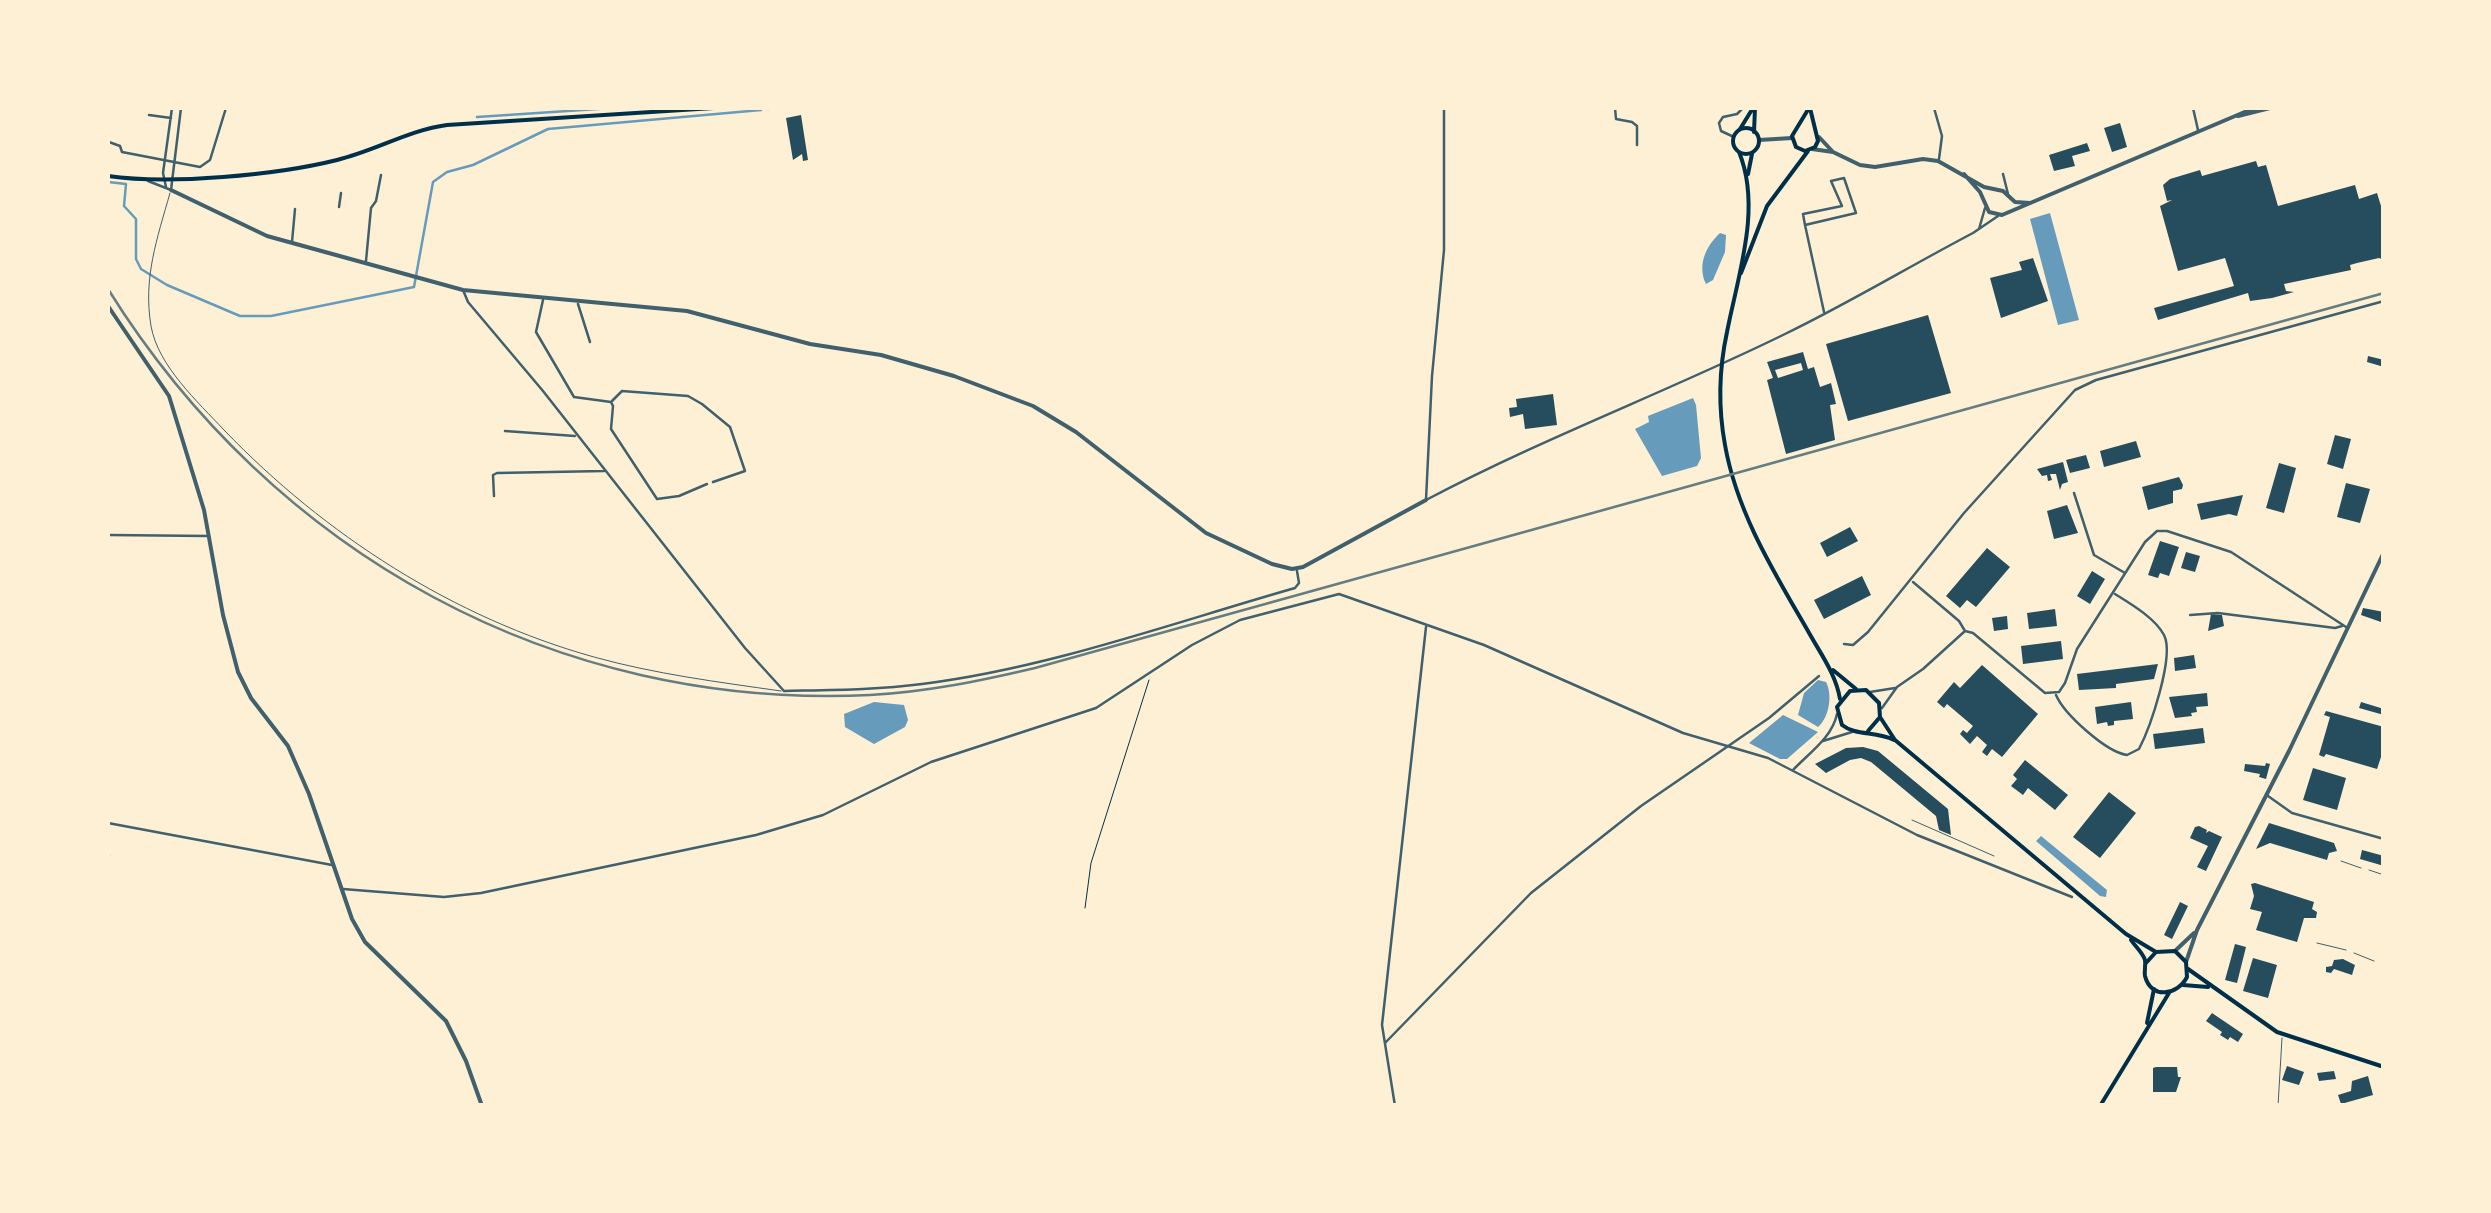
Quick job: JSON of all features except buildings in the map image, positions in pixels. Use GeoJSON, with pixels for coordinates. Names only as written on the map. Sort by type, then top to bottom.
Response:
{"type":"FeatureCollection","features":[{"type":"Feature","properties":{"kind":"main road"},"geometry":{"type":"LineString","coordinates":[[108,176],[163,180],[329,162],[436,126],[714,108]]}},
{"type":"Feature","properties":{"kind":"main road"},"geometry":{"type":"LineString","coordinates":[[1754,108],[1734,137],[1746,178],[1746,225],[1720,378],[1725,448],[1735,486],[1755,534],[1829,667],[1840,700],[1837,714],[1842,726],[1852,732],[1868,731],[1895,740]]}},
{"type":"Feature","properties":{"kind":"main road"},"geometry":{"type":"LineString","coordinates":[[1746,178],[1759,140],[1754,132],[1754,108]]}},
{"type":"Feature","properties":{"kind":"main road"},"geometry":{"type":"LineString","coordinates":[[1809,108],[1792,138],[1798,149],[1810,150]]}},
{"type":"Feature","properties":{"kind":"main road"},"geometry":{"type":"LineString","coordinates":[[1738,282],[1760,218],[1818,138],[1809,108]]}},
{"type":"Feature","properties":{"kind":"main road"},"geometry":{"type":"LineString","coordinates":[[1800,126],[1814,128]]}},
{"type":"Feature","properties":{"kind":"main road"},"geometry":{"type":"LineString","coordinates":[[1740,130],[1754,132]]}},
{"type":"Feature","properties":{"kind":"main road"},"geometry":{"type":"LineString","coordinates":[[1739,152],[1753,152]]}},
{"type":"Feature","properties":{"kind":"main road"},"geometry":{"type":"LineString","coordinates":[[1829,667],[1845,684],[1870,692],[1895,740],[2128,936],[2156,952],[2174,951],[2188,969],[2183,985]]}},
{"type":"Feature","properties":{"kind":"main road"},"geometry":{"type":"LineString","coordinates":[[1840,700],[1856,689]]}},
{"type":"Feature","properties":{"kind":"main road"},"geometry":{"type":"LineString","coordinates":[[1868,731],[1880,714]]}},
{"type":"Feature","properties":{"kind":"main road"},"geometry":{"type":"LineString","coordinates":[[2128,936],[2146,963],[2146,980],[2154,989],[2170,993]]}},
{"type":"Feature","properties":{"kind":"main road"},"geometry":{"type":"LineString","coordinates":[[2146,963],[2156,952]]}},
{"type":"Feature","properties":{"kind":"main road"},"geometry":{"type":"LineString","coordinates":[[2188,969],[2283,1035],[2384,1067]]}},
{"type":"Feature","properties":{"kind":"main road"},"geometry":{"type":"LineString","coordinates":[[2100,1106],[2170,993],[2183,985],[2212,988]]}},
{"type":"Feature","properties":{"kind":"main road"},"geometry":{"type":"LineString","coordinates":[[2145,1028],[2154,989]]}},
{"type":"Feature","properties":{"kind":"street"},"geometry":{"type":"LineString","coordinates":[[169,190],[163,180],[172,108]]}},
{"type":"Feature","properties":{"kind":"street"},"geometry":{"type":"LineString","coordinates":[[169,190],[181,108]]}},
{"type":"Feature","properties":{"kind":"street"},"geometry":{"type":"LineString","coordinates":[[110,142],[120,146],[122,152],[200,167],[208,163],[226,108]]}},
{"type":"Feature","properties":{"kind":"street"},"geometry":{"type":"LineString","coordinates":[[1426,500],[1444,242],[1444,108]]}},
{"type":"Feature","properties":{"kind":"street"},"geometry":{"type":"LineString","coordinates":[[1615,108],[1616,120],[1637,126],[1638,145]]}},
{"type":"Feature","properties":{"kind":"street"},"geometry":{"type":"LineString","coordinates":[[1734,137],[1721,132],[1719,123],[1724,116],[1737,114],[1743,108]]}},
{"type":"Feature","properties":{"kind":"street"},"geometry":{"type":"LineString","coordinates":[[1934,108],[1942,136],[1938,161]]}},
{"type":"Feature","properties":{"kind":"street"},"geometry":{"type":"LineString","coordinates":[[2193,108],[2198,131]]}},
{"type":"Feature","properties":{"kind":"street"},"geometry":{"type":"LineString","coordinates":[[146,180],[267,236],[463,290],[687,312],[810,344],[890,358],[1005,394],[1076,432],[1206,533],[1259,559],[1297,569],[1503,460],[1575,431],[1824,314],[1998,216],[2254,108]]}},
{"type":"Feature","properties":{"kind":"street"},"geometry":{"type":"LineString","coordinates":[[2228,119],[2270,108]]}},
{"type":"Feature","properties":{"kind":"street"},"geometry":{"type":"LineString","coordinates":[[149,115],[171,118]]}},
{"type":"Feature","properties":{"kind":"street"},"geometry":{"type":"LineString","coordinates":[[1759,140],[1792,138]]}},
{"type":"Feature","properties":{"kind":"street"},"geometry":{"type":"LineString","coordinates":[[1818,138],[1832,152]]}},
{"type":"Feature","properties":{"kind":"street"},"geometry":{"type":"LineString","coordinates":[[1810,150],[1832,152],[1868,166],[1922,159],[1938,161],[2022,204],[2035,202]]}},
{"type":"Feature","properties":{"kind":"street"},"geometry":{"type":"LineString","coordinates":[[1964,174],[1992,214],[1998,216]]}},
{"type":"Feature","properties":{"kind":"street"},"geometry":{"type":"LineString","coordinates":[[2002,174],[2010,197],[2008,212]]}},
{"type":"Feature","properties":{"kind":"street"},"geometry":{"type":"LineString","coordinates":[[366,262],[371,208],[380,175]]}},
{"type":"Feature","properties":{"kind":"street"},"geometry":{"type":"LineString","coordinates":[[1805,225],[1856,213],[1844,178],[1831,182],[1842,206],[1803,214],[1805,225],[1824,314]]}},
{"type":"Feature","properties":{"kind":"street"},"geometry":{"type":"LineString","coordinates":[[1978,230],[1989,194],[2006,180]]}},
{"type":"Feature","properties":{"kind":"street"},"geometry":{"type":"LineString","coordinates":[[340,207],[341,193]]}},
{"type":"Feature","properties":{"kind":"street"},"geometry":{"type":"LineString","coordinates":[[292,243],[295,210]]}},
{"type":"Feature","properties":{"kind":"street"},"geometry":{"type":"LineString","coordinates":[[463,290],[468,302],[745,648],[784,691],[900,686],[996,671],[1105,644],[1295,588],[1299,583],[1297,569]]}},
{"type":"Feature","properties":{"kind":"street"},"geometry":{"type":"LineString","coordinates":[[544,298],[536,332],[574,397],[611,402]]}},
{"type":"Feature","properties":{"kind":"street"},"geometry":{"type":"LineString","coordinates":[[1844,644],[1853,644],[1868,632],[1964,513],[2074,390],[2096,380],[2384,301]]}},
{"type":"Feature","properties":{"kind":"street"},"geometry":{"type":"LineString","coordinates":[[578,302],[590,342]]}},
{"type":"Feature","properties":{"kind":"street"},"geometry":{"type":"LineString","coordinates":[[108,306],[169,396],[210,536],[223,615],[238,672],[251,698],[288,746],[352,919],[365,942],[446,1021],[482,1106]]}},
{"type":"Feature","properties":{"kind":"street"},"geometry":{"type":"LineString","coordinates":[[611,402],[622,391],[688,396],[702,404],[730,427],[745,470],[713,482]]}},
{"type":"Feature","properties":{"kind":"street"},"geometry":{"type":"LineString","coordinates":[[611,402],[611,429],[657,499],[680,496],[707,484]]}},
{"type":"Feature","properties":{"kind":"street"},"geometry":{"type":"LineString","coordinates":[[505,431],[577,436]]}},
{"type":"Feature","properties":{"kind":"street"},"geometry":{"type":"LineString","coordinates":[[494,496],[493,475],[497,473],[604,471]]}},
{"type":"Feature","properties":{"kind":"street"},"geometry":{"type":"LineString","coordinates":[[2074,492],[2094,555],[2126,574]]}},
{"type":"Feature","properties":{"kind":"street"},"geometry":{"type":"LineString","coordinates":[[2056,694],[2066,683],[2077,649],[2156,530],[2231,552],[2345,627]]}},
{"type":"Feature","properties":{"kind":"street"},"geometry":{"type":"LineString","coordinates":[[108,535],[210,536]]}},
{"type":"Feature","properties":{"kind":"street"},"geometry":{"type":"LineString","coordinates":[[2186,962],[2197,930],[2384,552]]}},
{"type":"Feature","properties":{"kind":"street"},"geometry":{"type":"LineString","coordinates":[[1912,581],[1965,631],[1973,633],[2045,693],[2056,694]]}},
{"type":"Feature","properties":{"kind":"street"},"geometry":{"type":"LineString","coordinates":[[2056,694],[2061,707],[2112,750],[2127,755],[2139,749],[2168,659],[2166,642],[2156,626],[2114,593]]}},
{"type":"Feature","properties":{"kind":"street"},"geometry":{"type":"LineString","coordinates":[[342,889],[444,897],[482,893],[756,835],[822,815],[931,762],[1096,708],[1192,644],[1240,620],[1329,594],[1352,596],[1484,645],[1646,718],[1793,770],[1917,834],[2072,896]]}},
{"type":"Feature","properties":{"kind":"street"},"geometry":{"type":"LineString","coordinates":[[2190,615],[2218,613],[2345,627]]}},
{"type":"Feature","properties":{"kind":"street"},"geometry":{"type":"LineString","coordinates":[[1395,1106],[1382,1025],[1426,625]]}},
{"type":"Feature","properties":{"kind":"street"},"geometry":{"type":"LineString","coordinates":[[1880,714],[1897,688],[1965,631]]}},
{"type":"Feature","properties":{"kind":"street"},"geometry":{"type":"LineString","coordinates":[[1385,1043],[1531,893],[1641,806],[1731,746],[1819,676]]}},
{"type":"Feature","properties":{"kind":"street"},"geometry":{"type":"LineString","coordinates":[[1870,692],[1897,688]]}},
{"type":"Feature","properties":{"kind":"street"},"geometry":{"type":"LineString","coordinates":[[1793,770],[1822,742],[1837,714]]}},
{"type":"Feature","properties":{"kind":"street"},"geometry":{"type":"LineString","coordinates":[[1822,742],[1852,732]]}},
{"type":"Feature","properties":{"kind":"street"},"geometry":{"type":"LineString","coordinates":[[2267,795],[2292,813],[2384,839]]}},
{"type":"Feature","properties":{"kind":"street"},"geometry":{"type":"LineString","coordinates":[[108,822],[334,865]]}},
{"type":"Feature","properties":{"kind":"street"},"geometry":{"type":"LineString","coordinates":[[2174,951],[2197,930]]}},
{"type":"Feature","properties":{"kind":"lane"},"geometry":{"type":"LineString","coordinates":[[169,190],[149,266],[151,326],[157,347],[207,412],[256,463],[306,506],[422,585],[513,630],[632,667],[784,691]]}},
{"type":"Feature","properties":{"kind":"lane"},"geometry":{"type":"LineString","coordinates":[[1912,820],[1994,856]]}},
{"type":"Feature","properties":{"kind":"lane"},"geometry":{"type":"LineString","coordinates":[[2341,862],[2361,868]]}},
{"type":"Feature","properties":{"kind":"lane"},"geometry":{"type":"LineString","coordinates":[[2369,870],[2384,875]]}},
{"type":"Feature","properties":{"kind":"lane"},"geometry":{"type":"LineString","coordinates":[[2316,942],[2346,950]]}},
{"type":"Feature","properties":{"kind":"lane"},"geometry":{"type":"LineString","coordinates":[[2354,953],[2374,961]]}},
{"type":"Feature","properties":{"kind":"lane"},"geometry":{"type":"LineString","coordinates":[[2278,1106],[2283,1035]]}},
{"type":"Feature","properties":{"kind":"path"},"geometry":{"type":"LineString","coordinates":[[1086,908],[1091,863],[1149,686],[1149,672]]}},
{"type":"Feature","properties":{"kind":"water"},"geometry":{"type":"Polygon","coordinates":[[[2050,213],[2079,320],[2058,325],[2030,219],[2050,213]]]}},
{"type":"Feature","properties":{"kind":"water"},"geometry":{"type":"Polygon","coordinates":[[[1720,233],[1726,235],[1725,252],[1713,280],[1706,284],[1704,256],[1720,233]]]}},
{"type":"Feature","properties":{"kind":"water"},"geometry":{"type":"Polygon","coordinates":[[[1693,398],[1701,458],[1697,466],[1662,476],[1635,429],[1649,422],[1648,416],[1693,398]]]}},
{"type":"Feature","properties":{"kind":"water"},"geometry":{"type":"Polygon","coordinates":[[[1818,680],[1826,682],[1829,700],[1825,718],[1818,727],[1798,715],[1804,693],[1818,680]]]}},
{"type":"Feature","properties":{"kind":"water"},"geometry":{"type":"Polygon","coordinates":[[[874,702],[904,705],[908,720],[905,727],[874,744],[845,727],[844,714],[874,702]]]}},
{"type":"Feature","properties":{"kind":"water"},"geometry":{"type":"Polygon","coordinates":[[[1783,715],[1818,732],[1787,759],[1749,743],[1783,715]]]}},
{"type":"Feature","properties":{"kind":"water"},"geometry":{"type":"Polygon","coordinates":[[[2041,836],[2107,890],[2106,897],[2036,841],[2041,836]]]}},
{"type":"Feature","properties":{"kind":"waterway"},"geometry":{"type":"LineString","coordinates":[[477,117],[613,108]]}},
{"type":"Feature","properties":{"kind":"waterway"},"geometry":{"type":"LineString","coordinates":[[768,109],[772,108]]}},
{"type":"Feature","properties":{"kind":"waterway"},"geometry":{"type":"LineString","coordinates":[[108,182],[126,184],[124,206],[136,219],[136,259],[141,269],[167,285],[240,316],[271,316],[414,287],[433,182],[447,172],[473,165],[548,129],[761,110]]}},
{"type":"Feature","properties":{"kind":"railway"},"geometry":{"type":"LineString","coordinates":[[108,289],[175,383],[253,466],[339,538],[433,597],[534,643],[642,675],[754,693],[870,695],[953,685],[1035,668],[2384,293]]}}]}
